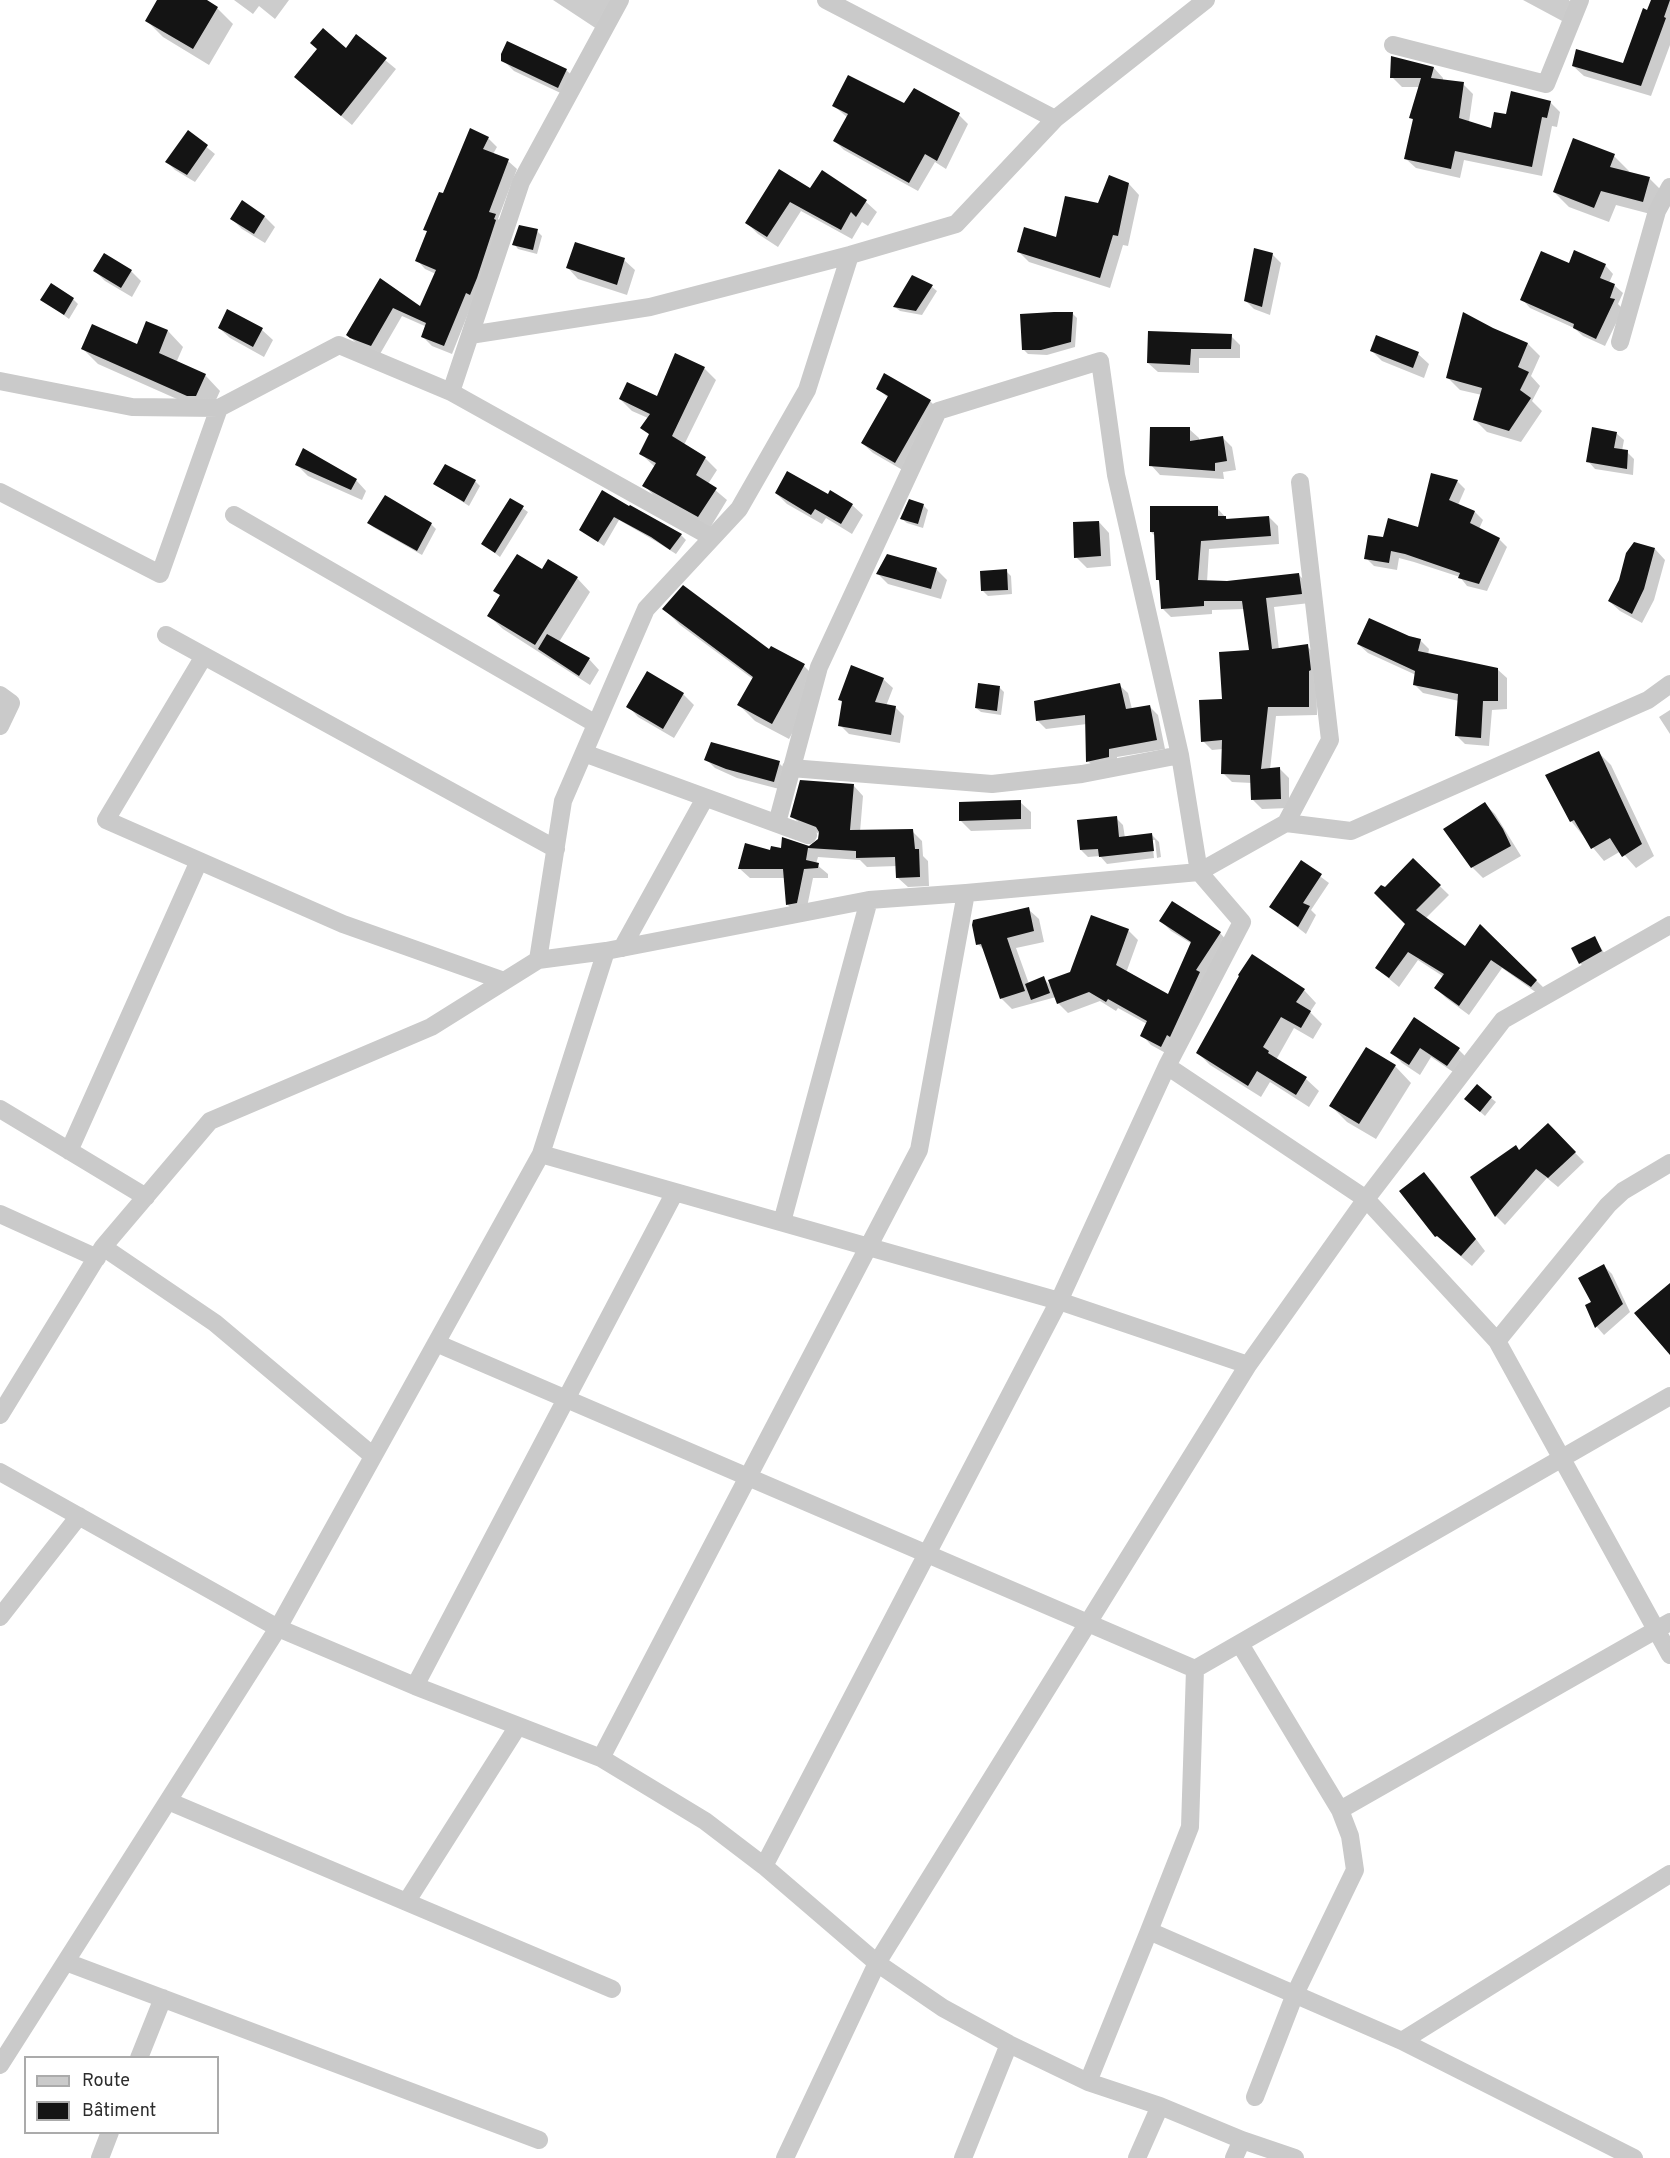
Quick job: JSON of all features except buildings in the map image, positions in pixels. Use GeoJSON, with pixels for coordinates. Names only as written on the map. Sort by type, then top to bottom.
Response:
{"type":"FeatureCollection","features":[{"type":"Feature","properties":{"kind":"street"},"geometry":{"type":"LineString","coordinates":[[451,392],[521,182],[620,0]]}},
{"type":"Feature","properties":{"kind":"street"},"geometry":{"type":"LineString","coordinates":[[826,0],[1055,118]]}},
{"type":"Feature","properties":{"kind":"street"},"geometry":{"type":"LineString","coordinates":[[470,335],[650,307],[850,255],[956,224],[1055,118],[1206,0]]}},
{"type":"Feature","properties":{"kind":"street"},"geometry":{"type":"LineString","coordinates":[[1393,45],[1546,84],[1580,0]]}},
{"type":"Feature","properties":{"kind":"street"},"geometry":{"type":"LineString","coordinates":[[1620,342],[1658,211],[1670,187]]}},
{"type":"Feature","properties":{"kind":"street"},"geometry":{"type":"LineString","coordinates":[[538,960],[563,801],[646,609],[739,509],[807,390],[850,255]]}},
{"type":"Feature","properties":{"kind":"street"},"geometry":{"type":"LineString","coordinates":[[0,381],[132,407],[219,408],[339,345],[451,392],[711,537]]}},
{"type":"Feature","properties":{"kind":"street"},"geometry":{"type":"LineString","coordinates":[[764,1866],[1059,1301],[1167,1066],[1242,922],[1199,872],[1180,755],[1116,475],[1100,361],[938,411],[819,667],[777,823]]}},
{"type":"Feature","properties":{"kind":"street"},"geometry":{"type":"LineString","coordinates":[[0,492],[160,574],[219,408]]}},
{"type":"Feature","properties":{"kind":"street"},"geometry":{"type":"LineString","coordinates":[[0,1414],[100,1253],[210,1121],[431,1027],[538,960],[614,949],[869,900],[1199,872],[1286,823],[1330,740],[1300,482]]}},
{"type":"Feature","properties":{"kind":"street"},"geometry":{"type":"LineString","coordinates":[[234,515],[596,724]]}},
{"type":"Feature","properties":{"kind":"street"},"geometry":{"type":"LineString","coordinates":[[166,635],[556,849]]}},
{"type":"Feature","properties":{"kind":"street"},"geometry":{"type":"LineString","coordinates":[[204,656],[106,820],[344,924],[504,981]]}},
{"type":"Feature","properties":{"kind":"street"},"geometry":{"type":"LineString","coordinates":[[1286,823],[1351,831],[1648,700],[1670,684]]}},
{"type":"Feature","properties":{"kind":"street"},"geometry":{"type":"LineString","coordinates":[[0,695],[11,703],[0,726]]}},
{"type":"Feature","properties":{"kind":"street"},"geometry":{"type":"LineString","coordinates":[[584,753],[808,835]]}},
{"type":"Feature","properties":{"kind":"street"},"geometry":{"type":"LineString","coordinates":[[791,768],[993,784],[1082,774],[1180,755]]}},
{"type":"Feature","properties":{"kind":"street"},"geometry":{"type":"LineString","coordinates":[[0,2065],[278,1628],[541,1154],[614,949],[705,798]]}},
{"type":"Feature","properties":{"kind":"street"},"geometry":{"type":"LineString","coordinates":[[69,1150],[199,861]]}},
{"type":"Feature","properties":{"kind":"street"},"geometry":{"type":"LineString","coordinates":[[601,1758],[919,1150],[966,893]]}},
{"type":"Feature","properties":{"kind":"street"},"geometry":{"type":"LineString","coordinates":[[782,1222],[869,900]]}},
{"type":"Feature","properties":{"kind":"street"},"geometry":{"type":"LineString","coordinates":[[785,2158],[877,1963],[1248,1365],[1366,1199],[1503,1020],[1670,925]]}},
{"type":"Feature","properties":{"kind":"street"},"geometry":{"type":"LineString","coordinates":[[1167,1066],[1366,1199],[1497,1341],[1562,1458],[1663,1626],[1670,1655]]}},
{"type":"Feature","properties":{"kind":"street"},"geometry":{"type":"LineString","coordinates":[[0,1109],[146,1197]]}},
{"type":"Feature","properties":{"kind":"street"},"geometry":{"type":"LineString","coordinates":[[541,1154],[1059,1301],[1248,1365]]}},
{"type":"Feature","properties":{"kind":"street"},"geometry":{"type":"LineString","coordinates":[[1497,1341],[1616,1198],[1623,1191],[1670,1163]]}},
{"type":"Feature","properties":{"kind":"street"},"geometry":{"type":"LineString","coordinates":[[415,1686],[675,1192]]}},
{"type":"Feature","properties":{"kind":"street"},"geometry":{"type":"LineString","coordinates":[[0,1214],[100,1253],[215,1323],[373,1456]]}},
{"type":"Feature","properties":{"kind":"street"},"geometry":{"type":"LineString","coordinates":[[436,1343],[1195,1669]]}},
{"type":"Feature","properties":{"kind":"street"},"geometry":{"type":"LineString","coordinates":[[1195,1669],[1670,1396]]}},
{"type":"Feature","properties":{"kind":"street"},"geometry":{"type":"LineString","coordinates":[[0,1472],[278,1628],[415,1686],[601,1758],[705,1821],[764,1866],[877,1963],[943,2008],[1009,2044],[1088,2082],[1160,2106],[1242,2140],[1295,2158]]}},
{"type":"Feature","properties":{"kind":"street"},"geometry":{"type":"LineString","coordinates":[[0,1616],[79,1516]]}},
{"type":"Feature","properties":{"kind":"street"},"geometry":{"type":"LineString","coordinates":[[1340,1810],[1663,1626]]}},
{"type":"Feature","properties":{"kind":"street"},"geometry":{"type":"LineString","coordinates":[[1240,1644],[1340,1810],[1350,1836],[1355,1870],[1295,1994],[1255,2097]]}},
{"type":"Feature","properties":{"kind":"street"},"geometry":{"type":"LineString","coordinates":[[1088,2082],[1190,1827],[1195,1669]]}},
{"type":"Feature","properties":{"kind":"street"},"geometry":{"type":"LineString","coordinates":[[407,1901],[518,1726]]}},
{"type":"Feature","properties":{"kind":"street"},"geometry":{"type":"LineString","coordinates":[[168,1801],[612,1989]]}},
{"type":"Feature","properties":{"kind":"street"},"geometry":{"type":"LineString","coordinates":[[1402,2041],[1670,1874]]}},
{"type":"Feature","properties":{"kind":"street"},"geometry":{"type":"LineString","coordinates":[[1149,1931],[1402,2041],[1634,2158]]}},
{"type":"Feature","properties":{"kind":"street"},"geometry":{"type":"LineString","coordinates":[[66,1962],[538,2140]]}},
{"type":"Feature","properties":{"kind":"street"},"geometry":{"type":"LineString","coordinates":[[141,2056],[163,1998]]}},
{"type":"Feature","properties":{"kind":"street"},"geometry":{"type":"LineString","coordinates":[[963,2158],[1009,2044]]}},
{"type":"Feature","properties":{"kind":"street"},"geometry":{"type":"LineString","coordinates":[[1137,2158],[1160,2106]]}},
{"type":"Feature","properties":{"kind":"street"},"geometry":{"type":"LineString","coordinates":[[100,2158],[110,2134]]}},
{"type":"Feature","properties":{"kind":"street"},"geometry":{"type":"LineString","coordinates":[[1234,2158],[1242,2140]]}}]}
